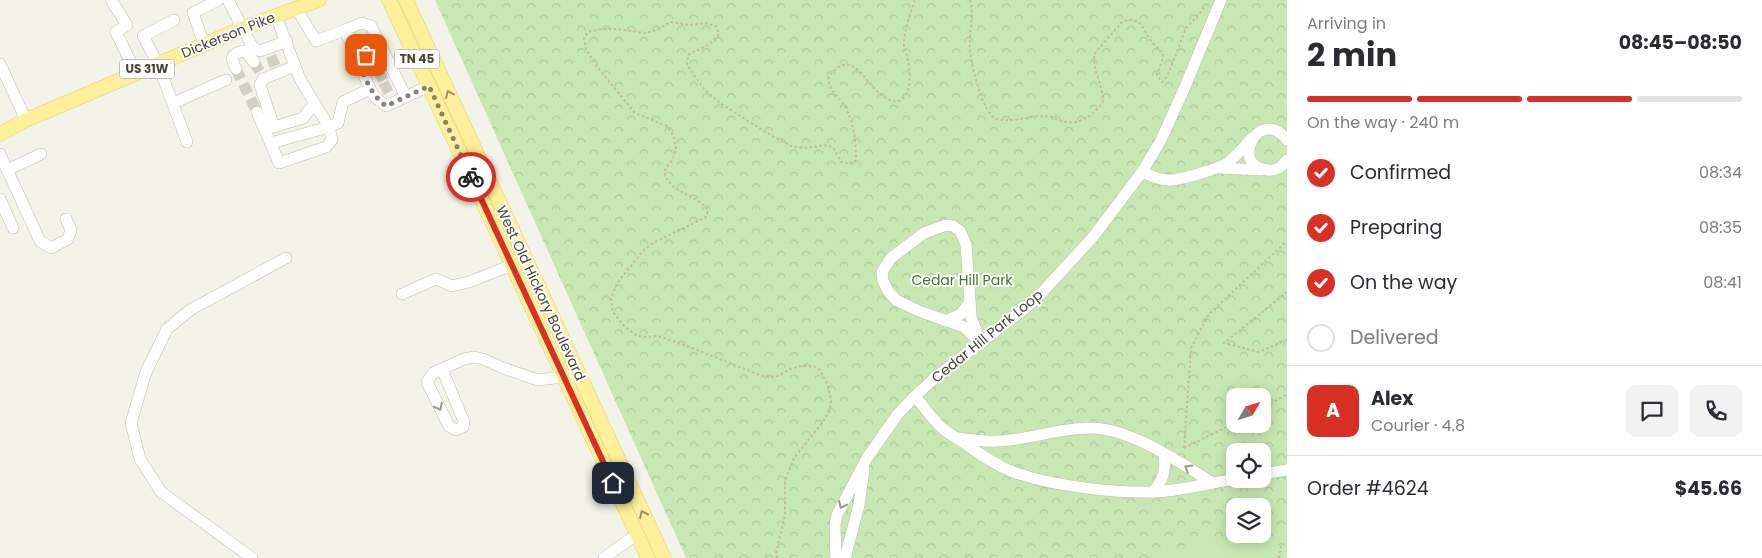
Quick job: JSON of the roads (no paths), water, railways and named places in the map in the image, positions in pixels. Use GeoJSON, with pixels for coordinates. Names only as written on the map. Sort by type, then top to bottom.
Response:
{"type":"FeatureCollection","features":[{"type":"Feature","properties":{"kind":"main road","name":"Dickerson Pike"},"geometry":{"type":"LineString","coordinates":[[0,134],[26,120],[204,44],[319,0]]}},
{"type":"Feature","properties":{"kind":"main road","name":"West Old Hickory Boulevard"},"geometry":{"type":"LineString","coordinates":[[389,0],[648,558]]}},
{"type":"Feature","properties":{"kind":"main road","name":"West Old Hickory Boulevard"},"geometry":{"type":"LineString","coordinates":[[406,0],[664,558]]}},
{"type":"Feature","properties":{"kind":"main road"},"geometry":{"type":"LineString","coordinates":[[414,0],[414,6],[440,64],[440,74]]}},
{"type":"Feature","properties":{"kind":"street"},"geometry":{"type":"LineString","coordinates":[[111,0],[127,25],[116,32],[136,73]]}},
{"type":"Feature","properties":{"kind":"street"},"geometry":{"type":"LineString","coordinates":[[204,44],[193,13],[218,0]]}},
{"type":"Feature","properties":{"kind":"street"},"geometry":{"type":"LineString","coordinates":[[228,0],[253,48],[273,61],[295,66]]}},
{"type":"Feature","properties":{"kind":"street","name":"Cedar Hill Park Loop"},"geometry":{"type":"LineString","coordinates":[[836,558],[835,531],[837,514],[865,463],[888,428],[915,396],[937,376],[1018,314],[1057,277],[1104,223],[1142,172],[1161,140],[1221,0]]}},
{"type":"Feature","properties":{"kind":"street"},"geometry":{"type":"LineString","coordinates":[[296,8],[316,41],[362,22],[371,26],[390,71],[406,97]]}},
{"type":"Feature","properties":{"kind":"street"},"geometry":{"type":"LineString","coordinates":[[257,112],[280,163],[326,147],[332,140],[329,127],[300,79],[276,16]]}},
{"type":"Feature","properties":{"kind":"street"},"geometry":{"type":"LineString","coordinates":[[174,20],[143,36],[158,64],[187,142]]}},
{"type":"Feature","properties":{"kind":"street"},"geometry":{"type":"LineString","coordinates":[[344,30],[361,57],[374,86],[386,106],[429,86]]}},
{"type":"Feature","properties":{"kind":"street"},"geometry":{"type":"LineString","coordinates":[[259,71],[273,61],[287,41]]}},
{"type":"Feature","properties":{"kind":"street"},"geometry":{"type":"LineString","coordinates":[[236,69],[232,58],[233,55],[245,51],[259,71],[260,85],[274,127],[303,118],[314,104]]}},
{"type":"Feature","properties":{"kind":"street"},"geometry":{"type":"LineString","coordinates":[[0,64],[26,120]]}},
{"type":"Feature","properties":{"kind":"street"},"geometry":{"type":"LineString","coordinates":[[173,103],[226,80]]}},
{"type":"Feature","properties":{"kind":"street"},"geometry":{"type":"LineString","coordinates":[[272,143],[338,123],[343,102],[374,86]]}},
{"type":"Feature","properties":{"kind":"street"},"geometry":{"type":"LineString","coordinates":[[1142,172],[1171,180],[1216,168],[1234,158],[1252,138],[1263,130],[1270,129],[1283,135],[1287,140]]}},
{"type":"Feature","properties":{"kind":"street"},"geometry":{"type":"LineString","coordinates":[[1252,138],[1248,151],[1250,158],[1253,164],[1265,170]]}},
{"type":"Feature","properties":{"kind":"street"},"geometry":{"type":"LineString","coordinates":[[0,154],[40,240],[51,248],[68,239],[71,230],[66,218]]}},
{"type":"Feature","properties":{"kind":"street"},"geometry":{"type":"LineString","coordinates":[[7,170],[41,154]]}},
{"type":"Feature","properties":{"kind":"street"},"geometry":{"type":"LineString","coordinates":[[1216,168],[1278,169],[1287,160]]}},
{"type":"Feature","properties":{"kind":"street"},"geometry":{"type":"LineString","coordinates":[[0,199],[12,228]]}},
{"type":"Feature","properties":{"kind":"street"},"geometry":{"type":"LineString","coordinates":[[946,225],[960,230],[966,244],[971,317],[981,343],[964,327],[919,311],[896,300],[888,291],[883,281],[882,272],[891,258],[924,233],[946,225]]}},
{"type":"Feature","properties":{"kind":"street"},"geometry":{"type":"LineString","coordinates":[[252,558],[161,492],[140,459],[131,423],[146,372],[167,329],[190,310],[286,258]]}},
{"type":"Feature","properties":{"kind":"street"},"geometry":{"type":"LineString","coordinates":[[402,294],[436,279],[452,286],[469,282],[512,265]]}},
{"type":"Feature","properties":{"kind":"street"},"geometry":{"type":"LineString","coordinates":[[946,321],[961,314],[970,302]]}},
{"type":"Feature","properties":{"kind":"street"},"geometry":{"type":"LineString","coordinates":[[442,369],[464,422],[463,426],[456,430],[449,426],[427,382],[433,373],[464,359],[474,357],[483,359],[538,380],[579,375]]}},
{"type":"Feature","properties":{"kind":"street"},"geometry":{"type":"LineString","coordinates":[[915,396],[942,428],[991,461],[1013,472],[1034,478],[1085,488],[1153,492],[1184,489],[1226,481]]}},
{"type":"Feature","properties":{"kind":"street"},"geometry":{"type":"LineString","coordinates":[[956,437],[978,441],[998,441],[1075,429],[1093,428],[1114,431],[1164,453],[1213,483]]}},
{"type":"Feature","properties":{"kind":"street"},"geometry":{"type":"LineString","coordinates":[[1153,492],[1162,482],[1165,471],[1164,453]]}},
{"type":"Feature","properties":{"kind":"street","name":"Cedar Hill Park Loop"},"geometry":{"type":"LineString","coordinates":[[845,558],[859,505],[865,463]]}},
{"type":"Feature","properties":{"kind":"street"},"geometry":{"type":"LineString","coordinates":[[1271,473],[1287,470]]}},
{"type":"Feature","properties":{"kind":"street"},"geometry":{"type":"LineString","coordinates":[[604,558],[637,534]]}},
{"type":"Feature","properties":{"kind":"tunnel"},"geometry":{"type":"LineString","coordinates":[[361,45],[372,39]]}},
{"type":"Feature","properties":{"kind":"tunnel"},"geometry":{"type":"LineString","coordinates":[[366,55],[377,50]]}},
{"type":"Feature","properties":{"kind":"tunnel"},"geometry":{"type":"LineString","coordinates":[[271,56],[275,66]]}},
{"type":"Feature","properties":{"kind":"tunnel"},"geometry":{"type":"LineString","coordinates":[[371,67],[382,61]]}},
{"type":"Feature","properties":{"kind":"tunnel"},"geometry":{"type":"LineString","coordinates":[[254,62],[260,72]]}},
{"type":"Feature","properties":{"kind":"tunnel"},"geometry":{"type":"LineString","coordinates":[[236,69],[257,112]]}},
{"type":"Feature","properties":{"kind":"tunnel"},"geometry":{"type":"LineString","coordinates":[[376,78],[388,72]]}},
{"type":"Feature","properties":{"kind":"tunnel"},"geometry":{"type":"LineString","coordinates":[[381,90],[393,84]]}},
{"type":"Feature","properties":{"kind":"park label","name":"Cedar Hill Park"},"geometry":{"type":"Point","coordinates":[962,280]}}]}
